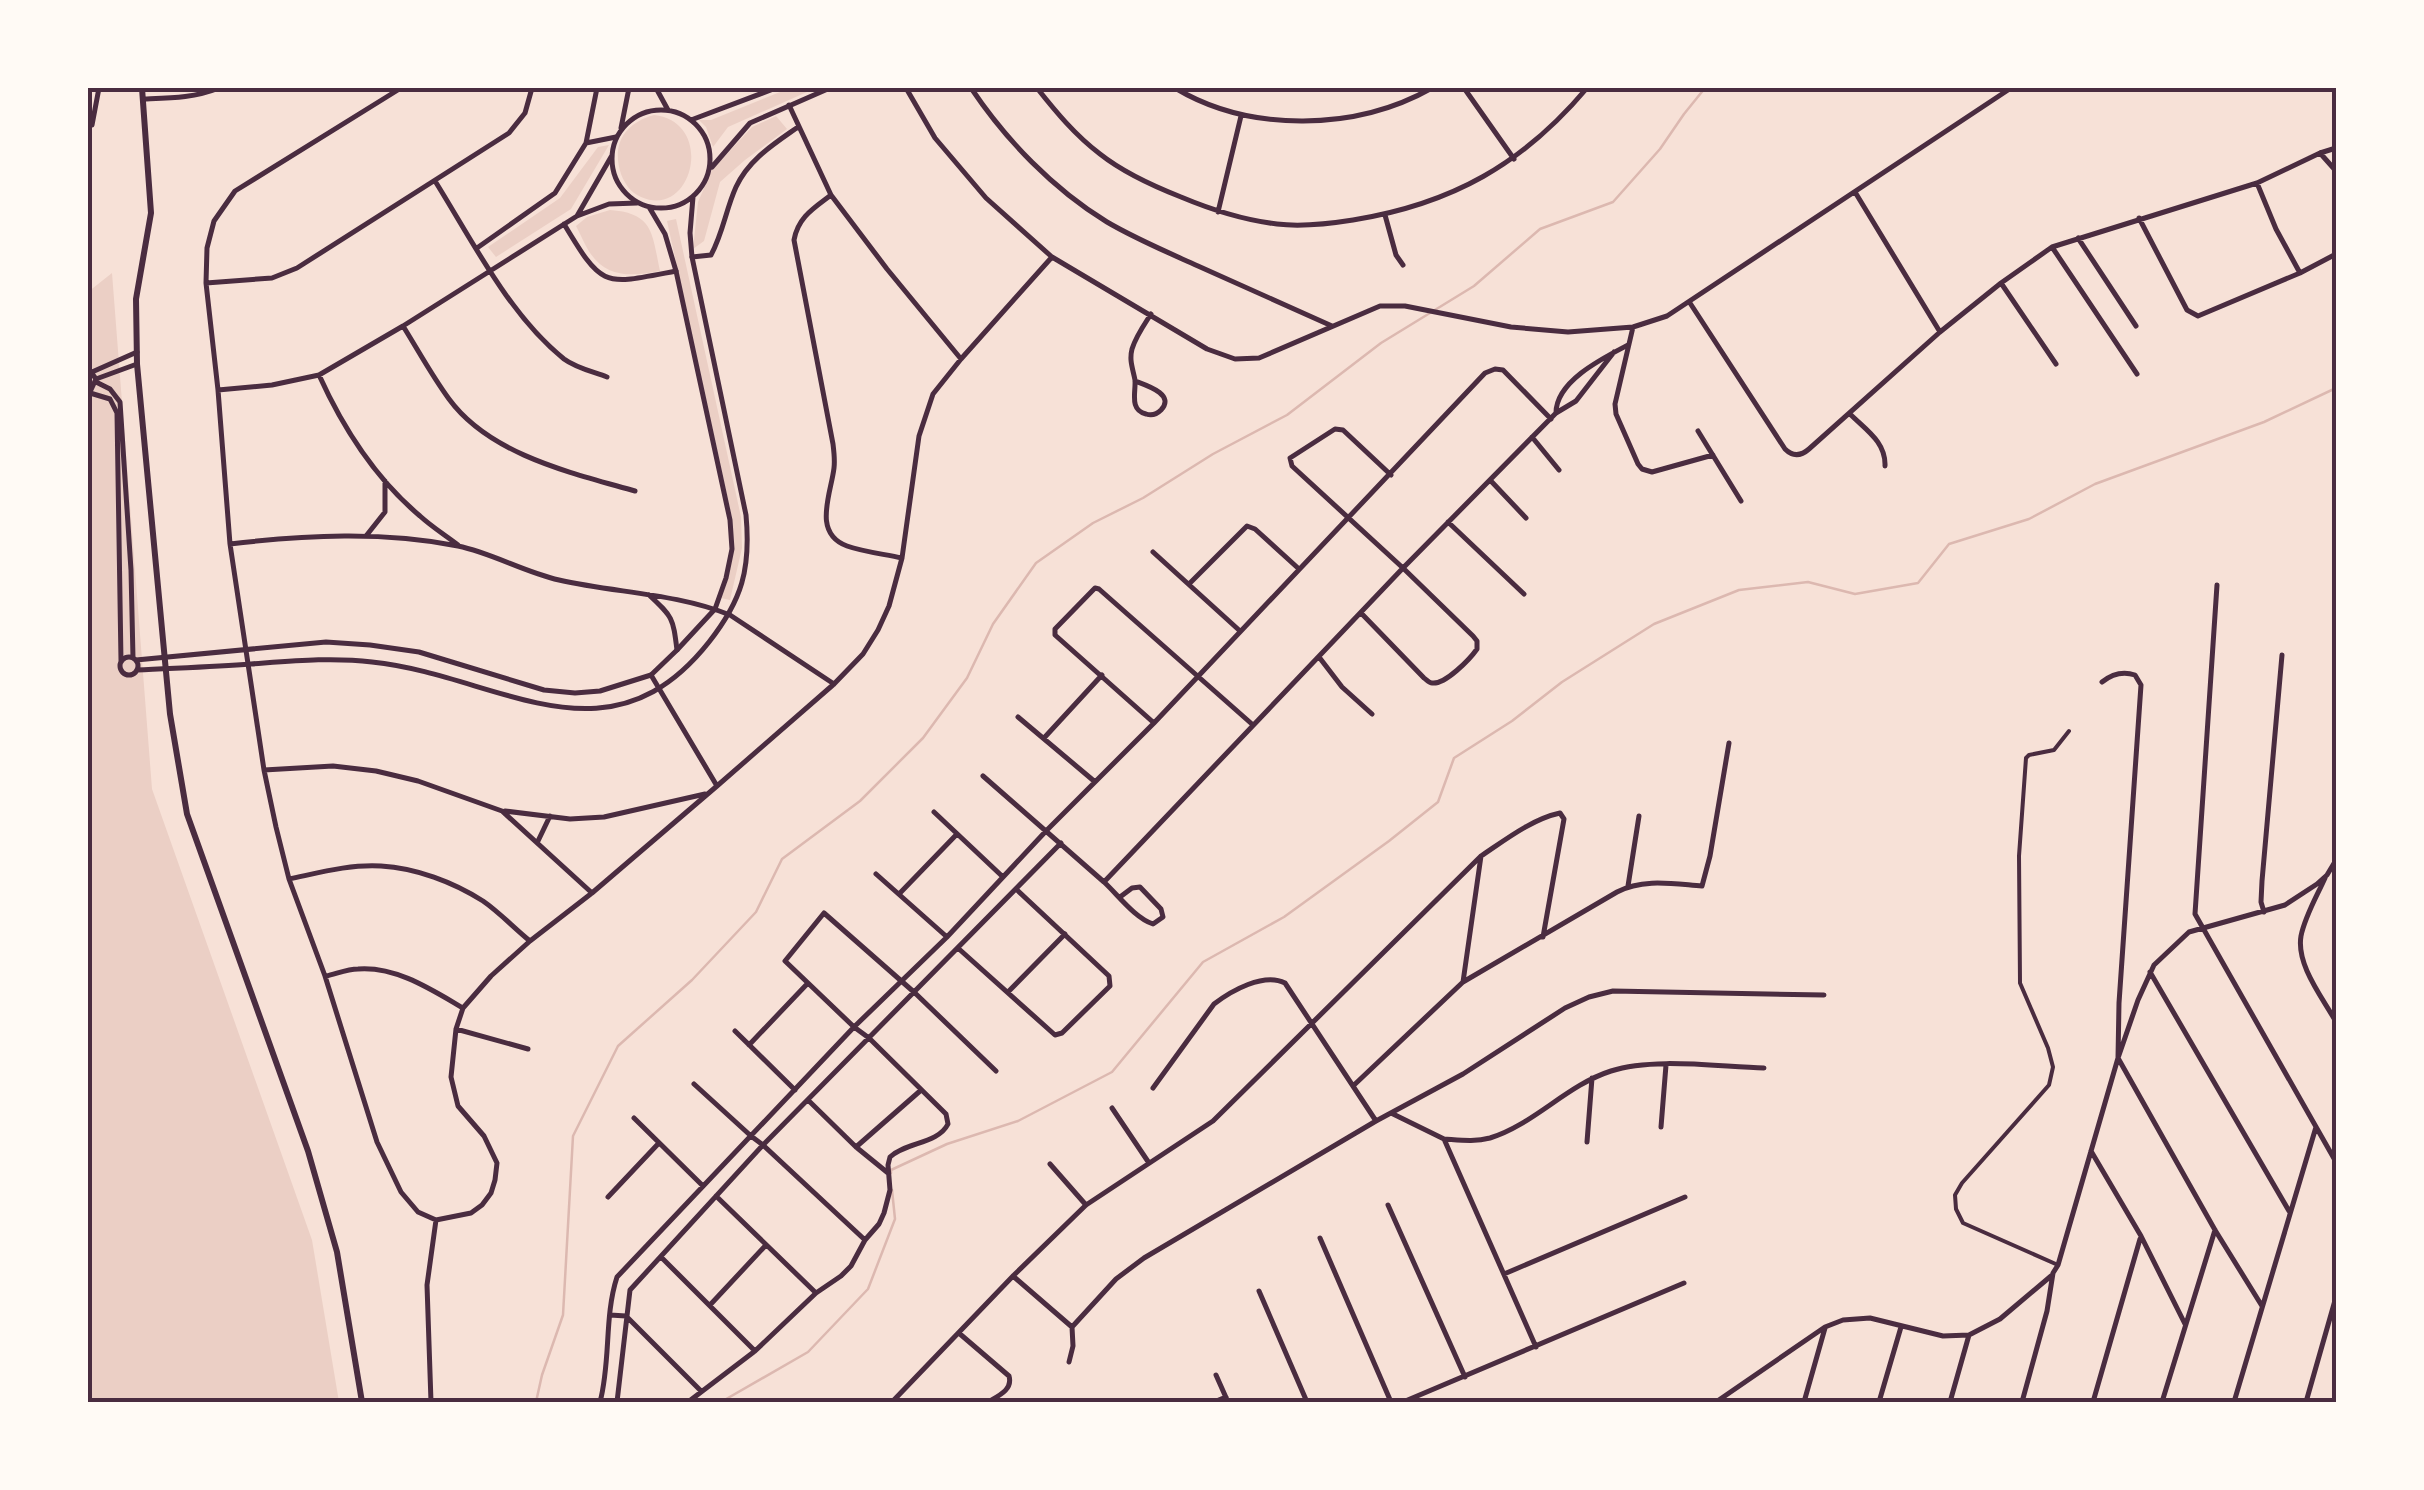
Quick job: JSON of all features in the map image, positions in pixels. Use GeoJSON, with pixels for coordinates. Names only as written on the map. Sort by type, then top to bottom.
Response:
{"type":"FeatureCollection","features":[{"type":"Feature","properties":{"kind":"main road"},"geometry":{"type":"LineString","coordinates":[[142,88],[152,213],[136,300],[136,352],[170,714],[187,814],[308,1151],[337,1252],[362,1402]]}},
{"type":"Feature","properties":{"kind":"street"},"geometry":{"type":"LineString","coordinates":[[92,125],[99,88]]}},
{"type":"Feature","properties":{"kind":"street"},"geometry":{"type":"LineString","coordinates":[[144,98],[199,96],[219,88]]}},
{"type":"Feature","properties":{"kind":"street"},"geometry":{"type":"LineString","coordinates":[[401,88],[235,191],[214,221],[206,248],[206,283],[230,544],[264,770],[289,879],[325,976],[377,1142],[401,1192],[418,1212],[436,1220],[471,1213],[491,1193],[495,1180],[497,1162],[484,1136],[458,1106],[451,1076],[456,1029],[463,1008],[491,976],[710,793],[863,654],[890,606],[902,558],[920,436],[934,394],[1052,257]]}},
{"type":"Feature","properties":{"kind":"street"},"geometry":{"type":"LineString","coordinates":[[206,283],[272,278],[297,268],[510,133],[526,112],[532,88]]}},
{"type":"Feature","properties":{"kind":"street"},"geometry":{"type":"LineString","coordinates":[[477,248],[555,193],[586,143],[597,88]]}},
{"type":"Feature","properties":{"kind":"street"},"geometry":{"type":"LineString","coordinates":[[577,216],[610,157],[630,88]]}},
{"type":"Feature","properties":{"kind":"street"},"geometry":{"type":"LineString","coordinates":[[656,88],[668,110]]}},
{"type":"Feature","properties":{"kind":"street"},"geometry":{"type":"LineString","coordinates":[[691,120],[776,88]]}},
{"type":"Feature","properties":{"kind":"street"},"geometry":{"type":"LineString","coordinates":[[610,157],[623,192],[637,203],[664,208],[680,205],[693,197],[710,169],[750,124],[830,88]]}},
{"type":"Feature","properties":{"kind":"street"},"geometry":{"type":"LineString","coordinates":[[906,88],[935,138],[986,198],[1052,257],[1208,349],[1234,360],[1260,358],[1380,306],[1416,307],[1492,324],[1568,332],[1633,327],[1668,316],[2012,88]]}},
{"type":"Feature","properties":{"kind":"street"},"geometry":{"type":"LineString","coordinates":[[970,88],[1038,167],[1106,222],[1332,326]]}},
{"type":"Feature","properties":{"kind":"street"},"geometry":{"type":"LineString","coordinates":[[1037,88],[1058,115],[1102,156],[1157,188],[1218,212],[1281,225],[1328,224],[1385,215],[1471,184],[1514,159],[1588,88]]}},
{"type":"Feature","properties":{"kind":"street"},"geometry":{"type":"LineString","coordinates":[[1175,88],[1241,116],[1306,120],[1334,119],[1393,107],[1432,88]]}},
{"type":"Feature","properties":{"kind":"street"},"geometry":{"type":"LineString","coordinates":[[1464,88],[1514,159]]}},
{"type":"Feature","properties":{"kind":"street"},"geometry":{"type":"LineString","coordinates":[[789,105],[832,195],[886,269],[961,360]]}},
{"type":"Feature","properties":{"kind":"street"},"geometry":{"type":"LineString","coordinates":[[621,128],[644,112],[678,112],[705,136],[710,169]]}},
{"type":"Feature","properties":{"kind":"street"},"geometry":{"type":"LineString","coordinates":[[1218,212],[1241,116]]}},
{"type":"Feature","properties":{"kind":"street"},"geometry":{"type":"LineString","coordinates":[[692,257],[711,254],[748,168],[798,127]]}},
{"type":"Feature","properties":{"kind":"street"},"geometry":{"type":"LineString","coordinates":[[586,143],[616,137]]}},
{"type":"Feature","properties":{"kind":"street"},"geometry":{"type":"LineString","coordinates":[[1690,302],[1785,449],[1796,455],[1804,453],[1940,332],[2052,247],[2257,183],[2336,148]]}},
{"type":"Feature","properties":{"kind":"street"},"geometry":{"type":"LineString","coordinates":[[2320,153],[2336,171]]}},
{"type":"Feature","properties":{"kind":"street"},"geometry":{"type":"LineString","coordinates":[[435,181],[530,326],[567,361],[607,377]]}},
{"type":"Feature","properties":{"kind":"street"},"geometry":{"type":"LineString","coordinates":[[2257,183],[2300,273]]}},
{"type":"Feature","properties":{"kind":"street"},"geometry":{"type":"LineString","coordinates":[[1855,192],[1940,332]]}},
{"type":"Feature","properties":{"kind":"street"},"geometry":{"type":"LineString","coordinates":[[832,195],[805,214],[794,240],[833,444],[834,466],[825,514],[836,539],[846,545],[902,558]]}},
{"type":"Feature","properties":{"kind":"street"},"geometry":{"type":"LineString","coordinates":[[136,352],[93,375],[89,394],[110,399],[117,412],[120,668],[124,674],[323,658],[416,668],[550,708],[577,710],[633,700],[659,690],[691,664],[730,615],[749,550],[746,516],[692,257],[693,197]]}},
{"type":"Feature","properties":{"kind":"street"},"geometry":{"type":"LineString","coordinates":[[218,390],[320,375],[577,216],[609,204],[637,203]]}},
{"type":"Feature","properties":{"kind":"street"},"geometry":{"type":"LineString","coordinates":[[121,662],[126,657],[147,659],[326,642],[419,652],[544,690],[600,691],[651,675],[714,609],[732,549],[730,520],[676,272],[665,234],[649,207]]}},
{"type":"Feature","properties":{"kind":"street"},"geometry":{"type":"LineString","coordinates":[[1385,215],[1402,265]]}},
{"type":"Feature","properties":{"kind":"street"},"geometry":{"type":"LineString","coordinates":[[2139,218],[2192,315],[2205,315],[2336,254]]}},
{"type":"Feature","properties":{"kind":"street"},"geometry":{"type":"LineString","coordinates":[[564,224],[598,274],[609,280],[676,272]]}},
{"type":"Feature","properties":{"kind":"street"},"geometry":{"type":"LineString","coordinates":[[2078,238],[2136,326]]}},
{"type":"Feature","properties":{"kind":"street"},"geometry":{"type":"LineString","coordinates":[[2052,247],[2138,374]]}},
{"type":"Feature","properties":{"kind":"street"},"geometry":{"type":"LineString","coordinates":[[2001,283],[2056,364]]}},
{"type":"Feature","properties":{"kind":"street"},"geometry":{"type":"LineString","coordinates":[[1135,381],[1159,392],[1164,398],[1161,411],[1150,415],[1137,408],[1131,371],[1132,350],[1151,314]]}},
{"type":"Feature","properties":{"kind":"street"},"geometry":{"type":"LineString","coordinates":[[403,326],[450,402],[486,435],[556,468],[635,491]]}},
{"type":"Feature","properties":{"kind":"street"},"geometry":{"type":"LineString","coordinates":[[1633,327],[1615,404],[1624,436],[1642,469],[1658,471],[1713,455]]}},
{"type":"Feature","properties":{"kind":"street"},"geometry":{"type":"LineString","coordinates":[[1556,412],[1557,400],[1568,386],[1592,365],[1628,345]]}},
{"type":"Feature","properties":{"kind":"street"},"geometry":{"type":"LineString","coordinates":[[1104,882],[1448,522],[1556,412],[1566,409],[1583,394],[1614,352]]}},
{"type":"Feature","properties":{"kind":"street"},"geometry":{"type":"LineString","coordinates":[[93,375],[137,364]]}},
{"type":"Feature","properties":{"kind":"street"},"geometry":{"type":"LineString","coordinates":[[600,1402],[606,1379],[610,1297],[617,1277],[854,1028],[1154,723],[1485,373],[1495,368],[1503,370],[1550,419]]}},
{"type":"Feature","properties":{"kind":"street"},"geometry":{"type":"LineString","coordinates":[[93,375],[120,402],[137,670]]}},
{"type":"Feature","properties":{"kind":"street"},"geometry":{"type":"LineString","coordinates":[[320,375],[359,447],[385,481],[419,516],[460,546]]}},
{"type":"Feature","properties":{"kind":"street"},"geometry":{"type":"LineString","coordinates":[[1849,414],[1881,444],[1885,466]]}},
{"type":"Feature","properties":{"kind":"street"},"geometry":{"type":"LineString","coordinates":[[1361,614],[1432,683],[1452,674],[1477,650],[1473,636],[1289,461],[1292,455],[1335,429],[1343,430],[1391,474]]}},
{"type":"Feature","properties":{"kind":"street"},"geometry":{"type":"LineString","coordinates":[[1698,431],[1741,501]]}},
{"type":"Feature","properties":{"kind":"street"},"geometry":{"type":"LineString","coordinates":[[1532,438],[1559,470]]}},
{"type":"Feature","properties":{"kind":"street"},"geometry":{"type":"LineString","coordinates":[[1490,480],[1526,518]]}},
{"type":"Feature","properties":{"kind":"street"},"geometry":{"type":"LineString","coordinates":[[366,536],[385,512],[385,481]]}},
{"type":"Feature","properties":{"kind":"street"},"geometry":{"type":"LineString","coordinates":[[1448,522],[1524,594]]}},
{"type":"Feature","properties":{"kind":"street"},"geometry":{"type":"LineString","coordinates":[[1190,584],[1247,526],[1299,569]]}},
{"type":"Feature","properties":{"kind":"street"},"geometry":{"type":"LineString","coordinates":[[230,544],[288,537],[366,536],[460,546],[558,580],[714,609],[730,615],[834,684]]}},
{"type":"Feature","properties":{"kind":"street"},"geometry":{"type":"LineString","coordinates":[[1153,552],[1240,630]]}},
{"type":"Feature","properties":{"kind":"street"},"geometry":{"type":"LineString","coordinates":[[118,571],[131,570]]}},
{"type":"Feature","properties":{"kind":"street"},"geometry":{"type":"LineString","coordinates":[[2216,584],[2194,906],[2198,920],[2336,1162]]}},
{"type":"Feature","properties":{"kind":"street"},"geometry":{"type":"LineString","coordinates":[[1154,723],[1055,635],[1055,629],[1093,589],[1099,588],[1253,725]]}},
{"type":"Feature","properties":{"kind":"street"},"geometry":{"type":"LineString","coordinates":[[647,594],[674,622],[677,650]]}},
{"type":"Feature","properties":{"kind":"street"},"geometry":{"type":"LineString","coordinates":[[2264,912],[2261,892],[2282,654]]}},
{"type":"Feature","properties":{"kind":"street"},"geometry":{"type":"LineString","coordinates":[[1319,656],[1342,686],[1372,714]]}},
{"type":"Feature","properties":{"kind":"street"},"geometry":{"type":"LineString","coordinates":[[2102,682],[2128,673],[2135,675],[2141,685],[2118,1058],[2262,1306]]}},
{"type":"Feature","properties":{"kind":"street"},"geometry":{"type":"LineString","coordinates":[[651,675],[718,786]]}},
{"type":"Feature","properties":{"kind":"street"},"geometry":{"type":"LineString","coordinates":[[1044,738],[1102,675]]}},
{"type":"Feature","properties":{"kind":"street"},"geometry":{"type":"LineString","coordinates":[[1018,717],[1094,782]]}},
{"type":"Feature","properties":{"kind":"street"},"geometry":{"type":"LineString","coordinates":[[2058,1266],[1964,1223],[1956,1209],[1955,1195],[2010,1126],[2049,1085],[2054,1068],[2020,984],[2018,856],[2026,758],[2054,750],[2069,731]]}},
{"type":"Feature","properties":{"kind":"street"},"geometry":{"type":"LineString","coordinates":[[1353,1086],[1463,982],[1628,886],[1702,886],[1729,743]]}},
{"type":"Feature","properties":{"kind":"street"},"geometry":{"type":"LineString","coordinates":[[264,770],[332,766],[376,771],[502,810],[570,819],[604,818],[710,793]]}},
{"type":"Feature","properties":{"kind":"street"},"geometry":{"type":"LineString","coordinates":[[983,776],[1150,925],[1164,915],[1138,887],[1120,897]]}},
{"type":"Feature","properties":{"kind":"street"},"geometry":{"type":"LineString","coordinates":[[502,810],[592,894]]}},
{"type":"Feature","properties":{"kind":"street"},"geometry":{"type":"LineString","coordinates":[[934,812],[1003,877]]}},
{"type":"Feature","properties":{"kind":"street"},"geometry":{"type":"LineString","coordinates":[[892,1402],[1086,1205],[1213,1121],[1481,856],[1556,813],[1564,819],[1543,937]]}},
{"type":"Feature","properties":{"kind":"street"},"geometry":{"type":"LineString","coordinates":[[538,842],[550,816]]}},
{"type":"Feature","properties":{"kind":"street"},"geometry":{"type":"LineString","coordinates":[[1628,886],[1639,816]]}},
{"type":"Feature","properties":{"kind":"street"},"geometry":{"type":"LineString","coordinates":[[900,894],[957,834]]}},
{"type":"Feature","properties":{"kind":"street"},"geometry":{"type":"LineString","coordinates":[[617,1402],[630,1290],[763,1145],[1060,843]]}},
{"type":"Feature","properties":{"kind":"street"},"geometry":{"type":"LineString","coordinates":[[1463,982],[1481,856]]}},
{"type":"Feature","properties":{"kind":"street"},"geometry":{"type":"LineString","coordinates":[[2336,860],[2301,932],[2300,944],[2301,955],[2336,1022]]}},
{"type":"Feature","properties":{"kind":"street"},"geometry":{"type":"LineString","coordinates":[[289,879],[351,868],[380,866],[406,870],[446,882],[484,902],[530,942]]}},
{"type":"Feature","properties":{"kind":"street"},"geometry":{"type":"LineString","coordinates":[[876,874],[947,937]]}},
{"type":"Feature","properties":{"kind":"street"},"geometry":{"type":"LineString","coordinates":[[1716,1402],[1826,1327],[1855,1318],[1870,1318],[1943,1336],[1969,1335],[2000,1319],[2046,1282],[2058,1266],[2118,1058],[2150,972],[2189,932],[2284,905],[2326,875]]}},
{"type":"Feature","properties":{"kind":"street"},"geometry":{"type":"LineString","coordinates":[[959,948],[1051,1034],[1062,1033],[1110,986],[1108,976],[1016,889]]}},
{"type":"Feature","properties":{"kind":"street"},"geometry":{"type":"LineString","coordinates":[[688,1402],[847,1270],[880,1224],[890,1190],[892,1154],[947,1128],[948,1119],[869,1038],[785,961],[824,912],[996,1070]]}},
{"type":"Feature","properties":{"kind":"street"},"geometry":{"type":"LineString","coordinates":[[1007,993],[1066,934]]}},
{"type":"Feature","properties":{"kind":"street"},"geometry":{"type":"LineString","coordinates":[[325,976],[358,968],[389,972],[420,982],[463,1008]]}},
{"type":"Feature","properties":{"kind":"street"},"geometry":{"type":"LineString","coordinates":[[2150,972],[2290,1211]]}},
{"type":"Feature","properties":{"kind":"street"},"geometry":{"type":"LineString","coordinates":[[1154,1088],[1214,1004],[1226,994],[1274,978],[1281,980],[1376,1121]]}},
{"type":"Feature","properties":{"kind":"street"},"geometry":{"type":"LineString","coordinates":[[749,1045],[808,983]]}},
{"type":"Feature","properties":{"kind":"street"},"geometry":{"type":"LineString","coordinates":[[1069,1362],[1072,1328],[1128,1268],[1463,1074],[1564,1008],[1613,991],[1824,995]]}},
{"type":"Feature","properties":{"kind":"street"},"geometry":{"type":"LineString","coordinates":[[456,1029],[528,1049]]}},
{"type":"Feature","properties":{"kind":"street"},"geometry":{"type":"LineString","coordinates":[[736,1031],[794,1090]]}},
{"type":"Feature","properties":{"kind":"street"},"geometry":{"type":"LineString","coordinates":[[1391,1113],[1444,1138],[1478,1140],[1506,1132],[1592,1078],[1614,1070],[1666,1065],[1764,1068]]}},
{"type":"Feature","properties":{"kind":"street"},"geometry":{"type":"LineString","coordinates":[[1661,1126],[1666,1065]]}},
{"type":"Feature","properties":{"kind":"street"},"geometry":{"type":"LineString","coordinates":[[1586,1142],[1592,1078]]}},
{"type":"Feature","properties":{"kind":"street"},"geometry":{"type":"LineString","coordinates":[[694,1084],[865,1240]]}},
{"type":"Feature","properties":{"kind":"street"},"geometry":{"type":"LineString","coordinates":[[856,1147],[920,1091]]}},
{"type":"Feature","properties":{"kind":"street"},"geometry":{"type":"LineString","coordinates":[[809,1101],[888,1173]]}},
{"type":"Feature","properties":{"kind":"street"},"geometry":{"type":"LineString","coordinates":[[1112,1108],[1148,1162]]}},
{"type":"Feature","properties":{"kind":"street"},"geometry":{"type":"LineString","coordinates":[[634,1118],[703,1186]]}},
{"type":"Feature","properties":{"kind":"street"},"geometry":{"type":"LineString","coordinates":[[2234,1402],[2316,1126]]}},
{"type":"Feature","properties":{"kind":"street"},"geometry":{"type":"LineString","coordinates":[[1444,1138],[1536,1347]]}},
{"type":"Feature","properties":{"kind":"street"},"geometry":{"type":"LineString","coordinates":[[608,1197],[658,1144]]}},
{"type":"Feature","properties":{"kind":"street"},"geometry":{"type":"LineString","coordinates":[[2091,1151],[2141,1236],[2184,1324]]}},
{"type":"Feature","properties":{"kind":"street"},"geometry":{"type":"LineString","coordinates":[[1050,1164],[1086,1205]]}},
{"type":"Feature","properties":{"kind":"street"},"geometry":{"type":"LineString","coordinates":[[716,1196],[816,1293]]}},
{"type":"Feature","properties":{"kind":"street"},"geometry":{"type":"LineString","coordinates":[[1504,1274],[1685,1197]]}},
{"type":"Feature","properties":{"kind":"street"},"geometry":{"type":"LineString","coordinates":[[1388,1205],[1465,1377]]}},
{"type":"Feature","properties":{"kind":"street"},"geometry":{"type":"LineString","coordinates":[[431,1402],[427,1285],[436,1220]]}},
{"type":"Feature","properties":{"kind":"street"},"geometry":{"type":"LineString","coordinates":[[2162,1402],[2215,1230]]}},
{"type":"Feature","properties":{"kind":"street"},"geometry":{"type":"LineString","coordinates":[[2094,1402],[2141,1236]]}},
{"type":"Feature","properties":{"kind":"street"},"geometry":{"type":"LineString","coordinates":[[1320,1238],[1391,1402]]}},
{"type":"Feature","properties":{"kind":"street"},"geometry":{"type":"LineString","coordinates":[[709,1306],[766,1245]]}},
{"type":"Feature","properties":{"kind":"street"},"geometry":{"type":"LineString","coordinates":[[660,1256],[755,1350]]}},
{"type":"Feature","properties":{"kind":"street"},"geometry":{"type":"LineString","coordinates":[[2022,1402],[2054,1273]]}},
{"type":"Feature","properties":{"kind":"street"},"geometry":{"type":"LineString","coordinates":[[1012,1276],[1072,1328]]}},
{"type":"Feature","properties":{"kind":"street"},"geometry":{"type":"LineString","coordinates":[[1404,1402],[1684,1284]]}},
{"type":"Feature","properties":{"kind":"street"},"geometry":{"type":"LineString","coordinates":[[1259,1291],[1307,1402]]}},
{"type":"Feature","properties":{"kind":"street"},"geometry":{"type":"LineString","coordinates":[[2306,1402],[2336,1297]]}},
{"type":"Feature","properties":{"kind":"street"},"geometry":{"type":"LineString","coordinates":[[610,1315],[626,1316],[701,1391]]}},
{"type":"Feature","properties":{"kind":"street"},"geometry":{"type":"LineString","coordinates":[[1804,1402],[1826,1327]]}},
{"type":"Feature","properties":{"kind":"street"},"geometry":{"type":"LineString","coordinates":[[1879,1402],[1901,1327]]}},
{"type":"Feature","properties":{"kind":"street"},"geometry":{"type":"LineString","coordinates":[[959,1334],[1009,1376],[1008,1388],[988,1402]]}},
{"type":"Feature","properties":{"kind":"street"},"geometry":{"type":"LineString","coordinates":[[1950,1402],[1969,1335]]}},
{"type":"Feature","properties":{"kind":"street"},"geometry":{"type":"LineString","coordinates":[[1214,1402],[1227,1400],[1216,1375]]}},
{"type":"Feature","properties":{"kind":"street"},"geometry":{"type":"LineString","coordinates":[[1732,1402],[1735,1390]]}},
{"type":"Feature","properties":{"kind":"shaded area"},"geometry":{"type":"Polygon","coordinates":[[[790,88],[816,88],[728,127],[713,147],[699,120],[711,120],[790,88]]]}},
{"type":"Feature","properties":{"kind":"shaded area"},"geometry":{"type":"Polygon","coordinates":[[[654,115],[673,121],[685,134],[691,150],[684,183],[674,195],[659,200],[641,197],[631,190],[618,163],[619,144],[628,129],[654,115]]]}},
{"type":"Feature","properties":{"kind":"shaded area"},"geometry":{"type":"Polygon","coordinates":[[[776,116],[787,129],[720,182],[704,241],[693,249],[698,202],[712,170],[752,127],[776,116]]]}},
{"type":"Feature","properties":{"kind":"shaded area"},"geometry":{"type":"Polygon","coordinates":[[[609,145],[571,209],[496,257],[488,247],[560,198],[598,147],[609,145]]]}},
{"type":"Feature","properties":{"kind":"shaded area"},"geometry":{"type":"Polygon","coordinates":[[[610,210],[635,216],[649,228],[660,271],[618,273],[594,258],[576,226],[587,217],[610,210]]]}},
{"type":"Feature","properties":{"kind":"shaded area"},"geometry":{"type":"Polygon","coordinates":[[[676,219],[741,517],[742,548],[730,600],[721,598],[732,559],[732,518],[667,221],[676,219]]]}},
{"type":"Feature","properties":{"kind":"shaded area"},"geometry":{"type":"Polygon","coordinates":[[[112,273],[152,789],[312,1240],[339,1402],[88,1402],[88,292],[112,273]]]}},
{"type":"Feature","properties":{"kind":"waterway"},"geometry":{"type":"LineString","coordinates":[[536,1402],[563,1315],[573,1136],[618,1046],[692,980],[756,912],[782,859],[860,801],[923,738],[967,678],[993,624],[1036,563],[1093,523],[1287,415],[1381,343],[1474,286],[1540,229],[1613,202],[1660,149],[1705,88]]}},
{"type":"Feature","properties":{"kind":"waterway"},"geometry":{"type":"LineString","coordinates":[[891,1173],[947,1144],[1018,1121],[1112,1072],[1203,962],[1284,917],[1389,841],[1438,802],[1454,758],[1512,721],[1562,682],[1654,624],[1739,590],[1808,582],[1855,594],[1918,583],[1949,544],[2029,519],[2095,484],[2264,422],[2336,388]]}},
{"type":"Feature","properties":{"kind":"waterway"},"geometry":{"type":"LineString","coordinates":[[721,1402],[808,1352],[868,1289],[895,1219],[892,1190]]}}]}
